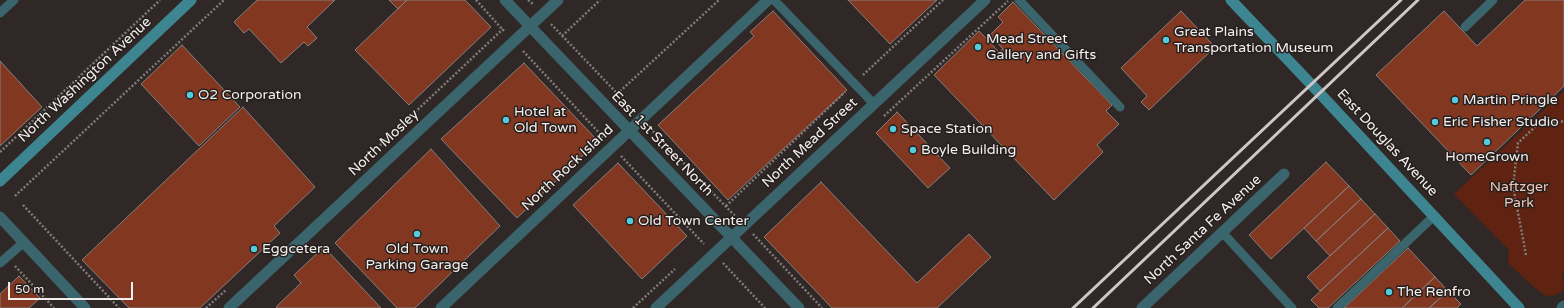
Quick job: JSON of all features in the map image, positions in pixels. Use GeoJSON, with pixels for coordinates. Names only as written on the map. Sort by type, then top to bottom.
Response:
{"type":"FeatureCollection","features":[{"type":"Feature","properties":{"kind":"main road","name":"North Washington Avenue"},"geometry":{"type":"LineString","coordinates":[[0,181],[191,0]]}},
{"type":"Feature","properties":{"kind":"main road","name":"East Douglas Avenue"},"geometry":{"type":"LineString","coordinates":[[1231,0],[1519,308]]}},
{"type":"Feature","properties":{"kind":"street","name":"East 1st Street North"},"geometry":{"type":"LineString","coordinates":[[505,0],[798,308]]}},
{"type":"Feature","properties":{"kind":"street","name":"North Mosley"},"geometry":{"type":"LineString","coordinates":[[230,308],[558,0]]}},
{"type":"Feature","properties":{"kind":"street","name":"North Rock Island"},"geometry":{"type":"LineString","coordinates":[[441,308],[768,0]]}},
{"type":"Feature","properties":{"kind":"street","name":"North Mead Street"},"geometry":{"type":"LineString","coordinates":[[656,308],[985,0]]}},
{"type":"Feature","properties":{"kind":"street","name":"North Santa Fe Avenue"},"geometry":{"type":"LineString","coordinates":[[1142,308],[1284,174]]}},
{"type":"Feature","properties":{"kind":"street"},"geometry":{"type":"LineString","coordinates":[[0,217],[85,308]]}},
{"type":"Feature","properties":{"kind":"lane"},"geometry":{"type":"LineString","coordinates":[[0,13],[14,0]]}},
{"type":"Feature","properties":{"kind":"lane"},"geometry":{"type":"LineString","coordinates":[[774,0],[874,104]]}},
{"type":"Feature","properties":{"kind":"lane"},"geometry":{"type":"LineString","coordinates":[[1019,0],[1120,108]]}},
{"type":"Feature","properties":{"kind":"lane"},"geometry":{"type":"LineString","coordinates":[[1465,27],[1493,0]]}},
{"type":"Feature","properties":{"kind":"lane"},"geometry":{"type":"LineString","coordinates":[[1338,308],[1434,216]]}},
{"type":"Feature","properties":{"kind":"lane"},"geometry":{"type":"LineString","coordinates":[[1222,232],[1292,308]]}},
{"type":"Feature","properties":{"kind":"lane"},"geometry":{"type":"LineString","coordinates":[[3,260],[23,243]]}},
{"type":"Feature","properties":{"kind":"path"},"geometry":{"type":"LineString","coordinates":[[0,152],[160,0]]}},
{"type":"Feature","properties":{"kind":"path"},"geometry":{"type":"LineString","coordinates":[[15,196],[224,0]]}},
{"type":"Feature","properties":{"kind":"path"},"geometry":{"type":"LineString","coordinates":[[562,36],[600,0]]}},
{"type":"Feature","properties":{"kind":"path"},"geometry":{"type":"LineString","coordinates":[[617,94],[718,0]]}},
{"type":"Feature","properties":{"kind":"path"},"geometry":{"type":"LineString","coordinates":[[726,206],[943,0]]}},
{"type":"Feature","properties":{"kind":"path"},"geometry":{"type":"LineString","coordinates":[[881,119],[1009,0]]}},
{"type":"Feature","properties":{"kind":"path"},"geometry":{"type":"LineString","coordinates":[[530,1],[822,308]]}},
{"type":"Feature","properties":{"kind":"path"},"geometry":{"type":"LineString","coordinates":[[377,148],[503,29]]}},
{"type":"Feature","properties":{"kind":"path"},"geometry":{"type":"LineString","coordinates":[[1526,255],[1513,186],[1518,143],[1537,125],[1553,124],[1564,121]]}},
{"type":"Feature","properties":{"kind":"path"},"geometry":{"type":"LineString","coordinates":[[23,205],[119,308]]}},
{"type":"Feature","properties":{"kind":"path"},"geometry":{"type":"LineString","coordinates":[[754,236],[760,231]]}},
{"type":"Feature","properties":{"kind":"path"},"geometry":{"type":"LineString","coordinates":[[698,248],[703,243]]}},
{"type":"Feature","properties":{"kind":"path"},"geometry":{"type":"LineString","coordinates":[[3,260],[54,308]]}},
{"type":"Feature","properties":{"kind":"path"},"geometry":{"type":"LineString","coordinates":[[633,308],[676,268]]}},
{"type":"Feature","properties":{"kind":"path"},"geometry":{"type":"LineString","coordinates":[[206,308],[229,287]]}},
{"type":"Feature","properties":{"kind":"green space","name":"Naftzger Park"},"geometry":{"type":"Polygon","coordinates":[[[1564,91],[1564,272],[1562,274],[1564,287],[1563,290],[1556,295],[1546,296],[1508,263],[1509,250],[1454,194],[1564,91]]]}},
{"type":"Feature","properties":{"kind":"building"},"geometry":{"type":"Polygon","coordinates":[[[257,0],[335,0],[307,27],[317,38],[308,46],[304,42],[281,63],[249,29],[244,33],[234,22],[257,0]]]}},
{"type":"Feature","properties":{"kind":"building"},"geometry":{"type":"Polygon","coordinates":[[[389,0],[407,0],[398,9],[389,0]]]}},
{"type":"Feature","properties":{"kind":"building"},"geometry":{"type":"Polygon","coordinates":[[[407,0],[465,0],[491,27],[409,105],[355,50],[407,0]]]}},
{"type":"Feature","properties":{"kind":"building"},"geometry":{"type":"Polygon","coordinates":[[[848,0],[937,0],[890,44],[848,0]]]}},
{"type":"Feature","properties":{"kind":"building"},"geometry":{"type":"Polygon","coordinates":[[[1525,0],[1564,0],[1564,86],[1471,175],[1376,75],[1444,11],[1477,46],[1525,0]]]}},
{"type":"Feature","properties":{"kind":"building"},"geometry":{"type":"Polygon","coordinates":[[[1013,2],[1112,105],[1106,111],[1119,124],[1097,145],[1103,152],[1054,200],[934,75],[979,31],[999,52],[1003,49],[990,35],[1003,22],[998,17],[1013,2]]]}},
{"type":"Feature","properties":{"kind":"building"},"geometry":{"type":"Polygon","coordinates":[[[773,11],[847,90],[728,200],[658,125],[754,36],[750,32],[773,11]]]}},
{"type":"Feature","properties":{"kind":"building"},"geometry":{"type":"Polygon","coordinates":[[[1181,11],[1215,47],[1149,110],[1141,102],[1147,96],[1121,68],[1181,11]]]}},
{"type":"Feature","properties":{"kind":"building","name":"O2 Corporation"},"geometry":{"type":"Polygon","coordinates":[[[182,45],[240,107],[199,146],[141,84],[182,45]]]}},
{"type":"Feature","properties":{"kind":"building"},"geometry":{"type":"Polygon","coordinates":[[[0,61],[42,107],[0,146],[0,61]]]}},
{"type":"Feature","properties":{"kind":"building"},"geometry":{"type":"Polygon","coordinates":[[[524,63],[598,141],[517,218],[441,139],[524,63]]]}},
{"type":"Feature","properties":{"kind":"building"},"geometry":{"type":"Polygon","coordinates":[[[243,107],[315,187],[274,226],[280,233],[200,308],[129,308],[82,260],[243,107]]]}},
{"type":"Feature","properties":{"kind":"building","name":"Boyle Building"},"geometry":{"type":"Polygon","coordinates":[[[897,112],[950,168],[928,188],[876,133],[897,112]]]}},
{"type":"Feature","properties":{"kind":"building","name":"Old Town Parking Garage"},"geometry":{"type":"Polygon","coordinates":[[[431,149],[500,226],[415,308],[397,308],[335,243],[431,149]]]}},
{"type":"Feature","properties":{"kind":"building"},"geometry":{"type":"Polygon","coordinates":[[[1326,162],[1349,186],[1271,259],[1249,235],[1326,162]]]}},
{"type":"Feature","properties":{"kind":"building","name":"Old Town Center"},"geometry":{"type":"Polygon","coordinates":[[[618,163],[687,236],[642,279],[573,205],[618,163]]]}},
{"type":"Feature","properties":{"kind":"building"},"geometry":{"type":"Polygon","coordinates":[[[821,182],[917,283],[969,234],[991,257],[937,308],[832,308],[764,237],[821,182]]]}},
{"type":"Feature","properties":{"kind":"building"},"geometry":{"type":"Polygon","coordinates":[[[1349,186],[1361,199],[1316,241],[1304,228],[1349,186]]]}},
{"type":"Feature","properties":{"kind":"building"},"geometry":{"type":"Polygon","coordinates":[[[1361,199],[1375,214],[1330,256],[1316,241],[1361,199]]]}},
{"type":"Feature","properties":{"kind":"building"},"geometry":{"type":"Polygon","coordinates":[[[1375,214],[1388,228],[1320,291],[1307,277],[1375,214]]]}},
{"type":"Feature","properties":{"kind":"building"},"geometry":{"type":"Polygon","coordinates":[[[1388,228],[1400,241],[1328,308],[1319,308],[1311,300],[1388,228]]]}},
{"type":"Feature","properties":{"kind":"building"},"geometry":{"type":"Polygon","coordinates":[[[324,247],[381,308],[276,307],[301,283],[294,275],[324,247]]]}},
{"type":"Feature","properties":{"kind":"building","name":"The Renfro"},"geometry":{"type":"Polygon","coordinates":[[[1408,248],[1435,277],[1402,308],[1344,308],[1408,248]]]}},
{"type":"Feature","properties":{"kind":"building"},"geometry":{"type":"Polygon","coordinates":[[[19,276],[40,298],[29,308],[0,308],[0,294],[19,276]]]}},
{"type":"Feature","properties":{"kind":"building"},"geometry":{"type":"Polygon","coordinates":[[[1435,277],[1448,291],[1429,308],[1402,308],[1435,277]]]}},
{"type":"Feature","properties":{"kind":"building"},"geometry":{"type":"Polygon","coordinates":[[[1448,291],[1461,304],[1457,308],[1429,308],[1448,291]]]}},
{"type":"Feature","properties":{"kind":"railway"},"geometry":{"type":"LineString","coordinates":[[1073,308],[1401,0]]}},
{"type":"Feature","properties":{"kind":"railway"},"geometry":{"type":"LineString","coordinates":[[1093,308],[1418,0]]}},
{"type":"Feature","properties":{"kind":"place","name":"Great Plains Transportation Museum"},"geometry":{"type":"Point","coordinates":[1166,40]}},
{"type":"Feature","properties":{"kind":"place","name":"Mead Street Gallery and Gifts"},"geometry":{"type":"Point","coordinates":[978,47]}},
{"type":"Feature","properties":{"kind":"place","name":"O2 Corporation"},"geometry":{"type":"Point","coordinates":[190,95]}},
{"type":"Feature","properties":{"kind":"place","name":"Martin Pringle"},"geometry":{"type":"Point","coordinates":[1455,100]}},
{"type":"Feature","properties":{"kind":"place","name":"Hotel at Old Town"},"geometry":{"type":"Point","coordinates":[506,120]}},
{"type":"Feature","properties":{"kind":"place","name":"Eric Fisher Studio"},"geometry":{"type":"Point","coordinates":[1435,122]}},
{"type":"Feature","properties":{"kind":"place","name":"Space Station"},"geometry":{"type":"Point","coordinates":[893,129]}},
{"type":"Feature","properties":{"kind":"place","name":"HomeGrown"},"geometry":{"type":"Point","coordinates":[1487,142]}},
{"type":"Feature","properties":{"kind":"place","name":"Boyle Building"},"geometry":{"type":"Point","coordinates":[913,150]}},
{"type":"Feature","properties":{"kind":"place","name":"Old Town Center"},"geometry":{"type":"Point","coordinates":[630,221]}},
{"type":"Feature","properties":{"kind":"place","name":"Old Town Parking Garage"},"geometry":{"type":"Point","coordinates":[417,234]}},
{"type":"Feature","properties":{"kind":"place","name":"Eggcetera"},"geometry":{"type":"Point","coordinates":[254,249]}},
{"type":"Feature","properties":{"kind":"place","name":"The Renfro"},"geometry":{"type":"Point","coordinates":[1389,292]}}]}
